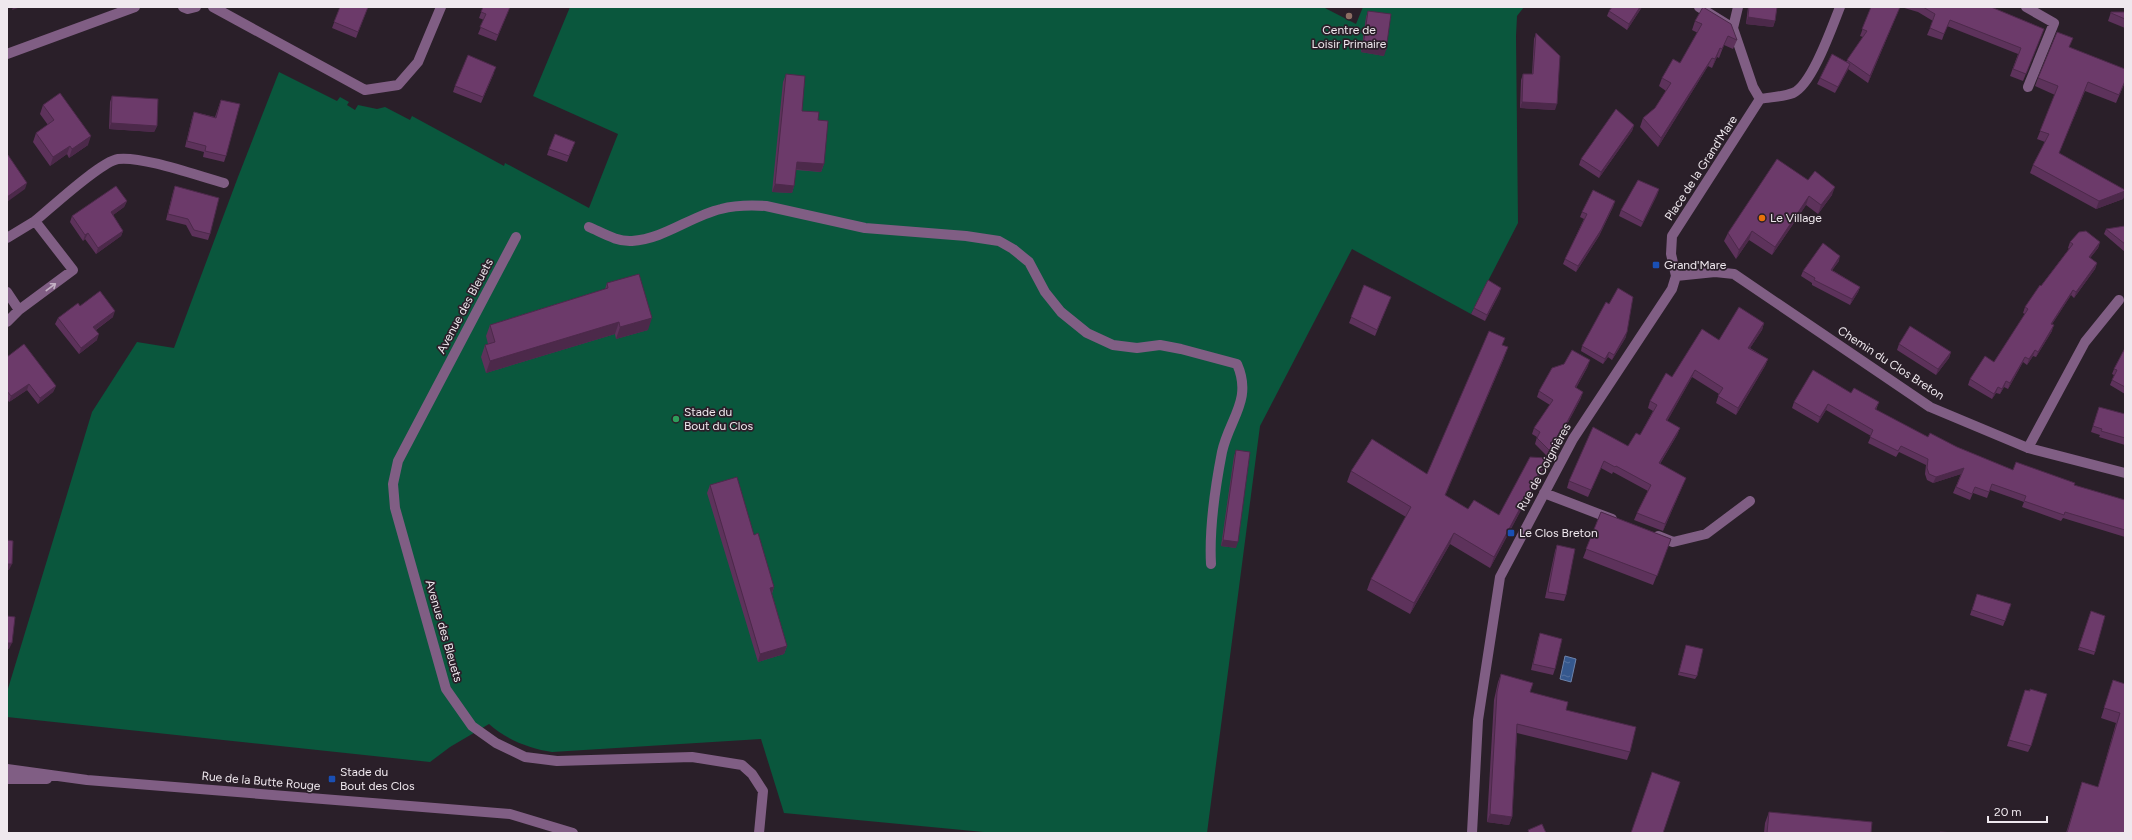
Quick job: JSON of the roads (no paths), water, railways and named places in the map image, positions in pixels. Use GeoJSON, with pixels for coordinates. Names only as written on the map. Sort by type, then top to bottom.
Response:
{"type":"FeatureCollection","features":[{"type":"Feature","properties":{"kind":"street"},"geometry":{"type":"LineString","coordinates":[[7,54],[135,7]]}},
{"type":"Feature","properties":{"kind":"street"},"geometry":{"type":"LineString","coordinates":[[183,7],[188,9],[196,7]]}},
{"type":"Feature","properties":{"kind":"street"},"geometry":{"type":"LineString","coordinates":[[213,7],[365,90],[398,85],[418,62],[441,7]]}},
{"type":"Feature","properties":{"kind":"street"},"geometry":{"type":"LineString","coordinates":[[1699,7],[1733,28]]}},
{"type":"Feature","properties":{"kind":"street"},"geometry":{"type":"LineString","coordinates":[[1738,7],[1733,28],[1753,87],[1760,99],[1794,93],[1807,81],[1826,42],[1840,7]]}},
{"type":"Feature","properties":{"kind":"street"},"geometry":{"type":"LineString","coordinates":[[2026,7],[2054,23],[2028,87]]}},
{"type":"Feature","properties":{"kind":"street","name":"Place de la Grand'Mare"},"geometry":{"type":"LineString","coordinates":[[1676,276],[1671,254],[1672,236],[1760,99]]}},
{"type":"Feature","properties":{"kind":"street"},"geometry":{"type":"LineString","coordinates":[[7,238],[35,221],[98,170],[116,159],[139,160],[224,183]]}},
{"type":"Feature","properties":{"kind":"street"},"geometry":{"type":"LineString","coordinates":[[589,228],[614,238],[632,241],[650,238],[720,209],[750,204],[766,206],[865,228],[966,236],[999,241],[1013,249],[1029,262],[1049,297],[1061,312],[1087,333],[1113,345],[1137,348],[1160,345],[1237,364],[1242,376],[1242,399],[1223,450],[1210,539],[1211,564]]}},
{"type":"Feature","properties":{"kind":"street"},"geometry":{"type":"LineString","coordinates":[[7,322],[19,310],[73,270],[35,221]]}},
{"type":"Feature","properties":{"kind":"street","name":"Avenue des Bleuets"},"geometry":{"type":"LineString","coordinates":[[516,237],[398,461],[393,484],[395,508],[446,689],[472,726],[496,744],[525,757],[557,761],[692,757],[742,765],[752,774],[763,791],[759,833]]}},
{"type":"Feature","properties":{"kind":"street","name":"Chemin du Clos Breton"},"geometry":{"type":"LineString","coordinates":[[1676,276],[1715,272],[1734,274],[1930,407],[2028,448],[2125,473]]}},
{"type":"Feature","properties":{"kind":"street","name":"Rue de Coignières"},"geometry":{"type":"LineString","coordinates":[[1472,833],[1478,720],[1500,577],[1573,439],[1669,293],[1676,276]]}},
{"type":"Feature","properties":{"kind":"street"},"geometry":{"type":"LineString","coordinates":[[7,292],[19,310]]}},
{"type":"Feature","properties":{"kind":"street"},"geometry":{"type":"LineString","coordinates":[[2028,448],[2085,342],[2119,300]]}},
{"type":"Feature","properties":{"kind":"street"},"geometry":{"type":"LineString","coordinates":[[1544,493],[1623,523]]}},
{"type":"Feature","properties":{"kind":"street"},"geometry":{"type":"LineString","coordinates":[[1645,531],[1673,542],[1706,534],[1750,501]]}},
{"type":"Feature","properties":{"kind":"street","name":"Rue de la Butte Rouge"},"geometry":{"type":"LineString","coordinates":[[7,769],[87,780],[510,814],[573,833]]}},
{"type":"Feature","properties":{"kind":"street","name":"Rue de la Butte Rouge"},"geometry":{"type":"LineString","coordinates":[[7,779],[87,780]]}},
{"type":"Feature","properties":{"kind":"water"},"geometry":{"type":"Polygon","coordinates":[[[1565,656],[1576,659],[1571,682],[1560,679],[1565,656]]]}},
{"type":"Feature","properties":{"kind":"place","name":"Centre de Loisir Primaire"},"geometry":{"type":"Point","coordinates":[1349,16]}},
{"type":"Feature","properties":{"kind":"place","name":"Le Village"},"geometry":{"type":"Point","coordinates":[1762,218]}},
{"type":"Feature","properties":{"kind":"place","name":"Grand'Mare"},"geometry":{"type":"Point","coordinates":[1656,265]}},
{"type":"Feature","properties":{"kind":"place","name":"Stade du Bout du Clos"},"geometry":{"type":"Point","coordinates":[676,419]}},
{"type":"Feature","properties":{"kind":"place","name":"Le Clos Breton"},"geometry":{"type":"Point","coordinates":[1511,533]}},
{"type":"Feature","properties":{"kind":"place","name":"Stade du Bout des Clos"},"geometry":{"type":"Point","coordinates":[332,779]}}]}
